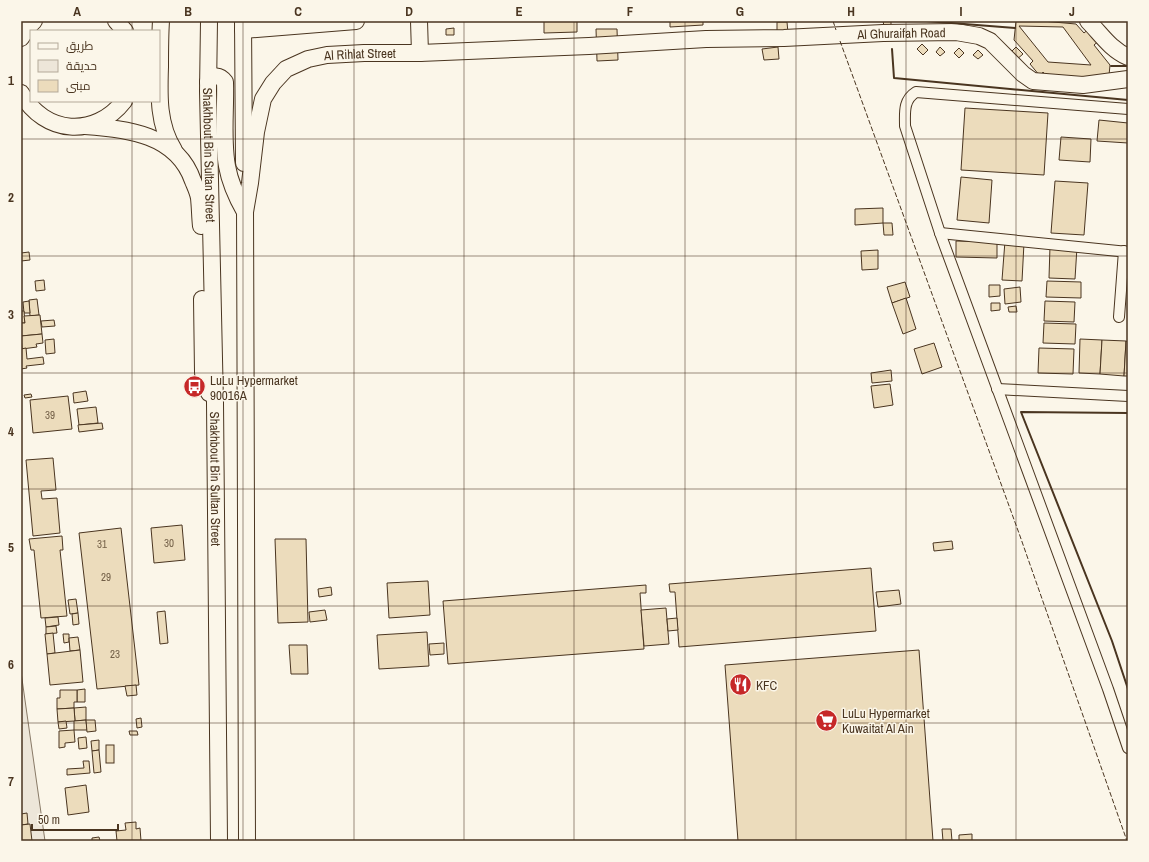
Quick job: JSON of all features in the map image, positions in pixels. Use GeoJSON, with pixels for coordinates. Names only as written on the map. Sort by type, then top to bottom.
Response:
{"type":"FeatureCollection","features":[{"type":"Feature","properties":{"kind":"main road"},"geometry":{"type":"LineString","coordinates":[[21,38],[34,21]]}},
{"type":"Feature","properties":{"kind":"main road"},"geometry":{"type":"LineString","coordinates":[[116,21],[123,30]]}},
{"type":"Feature","properties":{"kind":"main road"},"geometry":{"type":"LineString","coordinates":[[160,60],[161,21]]}},
{"type":"Feature","properties":{"kind":"main road","name":"Shakhbout Bin Sultan Street"},"geometry":{"type":"LineString","coordinates":[[209,21],[208,82],[215,403],[219,841]]}},
{"type":"Feature","properties":{"kind":"main road"},"geometry":{"type":"LineString","coordinates":[[247,841],[243,25],[356,21]]}},
{"type":"Feature","properties":{"kind":"main road"},"geometry":{"type":"LineString","coordinates":[[419,21],[420,53]]}},
{"type":"Feature","properties":{"kind":"main road"},"geometry":{"type":"LineString","coordinates":[[1088,21],[1108,45],[1120,54],[1128,57]]}},
{"type":"Feature","properties":{"kind":"main road","name":"Al Ghuraifah Road"},"geometry":{"type":"LineString","coordinates":[[589,46],[706,39],[883,33],[968,33],[990,41],[1023,74],[1033,81],[1083,85],[1128,79]]}},
{"type":"Feature","properties":{"kind":"main road","name":"Al Rihlat Street"},"geometry":{"type":"LineString","coordinates":[[245,212],[256,132],[263,99],[273,83],[286,69],[308,59],[327,55],[589,46]]}},
{"type":"Feature","properties":{"kind":"main road"},"geometry":{"type":"LineString","coordinates":[[208,82],[216,76],[220,77],[224,82],[225,150],[227,166],[231,182],[245,212]]}},
{"type":"Feature","properties":{"kind":"main road"},"geometry":{"type":"LineString","coordinates":[[21,93],[33,110],[43,118]]}},
{"type":"Feature","properties":{"kind":"main road"},"geometry":{"type":"LineString","coordinates":[[21,110],[52,123],[74,127],[96,123],[107,118],[116,111],[123,102]]}},
{"type":"Feature","properties":{"kind":"main road"},"geometry":{"type":"LineString","coordinates":[[159,102],[162,121],[168,141],[176,154],[185,164],[191,175],[199,197],[203,372],[207,390],[215,403]]}},
{"type":"Feature","properties":{"kind":"main road"},"geometry":{"type":"LineString","coordinates":[[84,126],[131,131],[160,142],[176,154]]}},
{"type":"Feature","properties":{"kind":"street"},"geometry":{"type":"LineString","coordinates":[[1128,108],[916,92],[907,100],[904,110],[905,126],[940,233],[996,389],[1108,689],[1128,748]]}},
{"type":"Feature","properties":{"kind":"street"},"geometry":{"type":"LineString","coordinates":[[940,233],[1126,251],[1119,317]]}},
{"type":"Feature","properties":{"kind":"street"},"geometry":{"type":"LineString","coordinates":[[996,389],[1128,396]]}},
{"type":"Feature","properties":{"kind":"green space"},"geometry":{"type":"Polygon","coordinates":[[[21,672],[45,841],[21,841],[21,672]]]}},
{"type":"Feature","properties":{"kind":"building"},"geometry":{"type":"Polygon","coordinates":[[[544,21],[577,21],[577,32],[544,33],[544,21]]]}},
{"type":"Feature","properties":{"kind":"building"},"geometry":{"type":"Polygon","coordinates":[[[670,21],[703,21],[703,25],[670,27],[670,21]]]}},
{"type":"Feature","properties":{"kind":"building"},"geometry":{"type":"Polygon","coordinates":[[[883,21],[891,21],[891,25],[884,26],[883,21]]]}},
{"type":"Feature","properties":{"kind":"building"},"geometry":{"type":"Polygon","coordinates":[[[1016,21],[1042,21],[1076,24],[1084,33],[1091,27],[1101,39],[1094,45],[1110,65],[1108,86],[1051,81],[1043,72],[1040,76],[1030,64],[1033,61],[1014,40],[1016,21]],[[1019,26],[1048,62],[1091,65],[1063,27],[1019,26]]]}},
{"type":"Feature","properties":{"kind":"building"},"geometry":{"type":"Polygon","coordinates":[[[777,22],[787,22],[788,33],[777,34],[777,22]]]}},
{"type":"Feature","properties":{"kind":"building"},"geometry":{"type":"Polygon","coordinates":[[[454,28],[454,35],[446,35],[446,29],[454,28]]]}},
{"type":"Feature","properties":{"kind":"building"},"geometry":{"type":"Polygon","coordinates":[[[596,29],[617,29],[618,60],[597,61],[596,29]]]}},
{"type":"Feature","properties":{"kind":"building"},"geometry":{"type":"Polygon","coordinates":[[[922,44],[928,50],[923,55],[917,49],[922,44]]]}},
{"type":"Feature","properties":{"kind":"building"},"geometry":{"type":"Polygon","coordinates":[[[778,47],[779,59],[764,60],[762,49],[778,47]]]}},
{"type":"Feature","properties":{"kind":"building"},"geometry":{"type":"Polygon","coordinates":[[[940,47],[945,52],[940,56],[936,52],[940,47]]]}},
{"type":"Feature","properties":{"kind":"building"},"geometry":{"type":"Polygon","coordinates":[[[1016,47],[1023,54],[1016,60],[1010,53],[1016,47]]]}},
{"type":"Feature","properties":{"kind":"building"},"geometry":{"type":"Polygon","coordinates":[[[959,48],[964,53],[959,58],[954,53],[959,48]]]}},
{"type":"Feature","properties":{"kind":"building"},"geometry":{"type":"Polygon","coordinates":[[[978,50],[983,55],[978,59],[973,55],[978,50]]]}},
{"type":"Feature","properties":{"kind":"building"},"geometry":{"type":"Polygon","coordinates":[[[965,108],[1048,113],[1044,175],[961,170],[965,108]]]}},
{"type":"Feature","properties":{"kind":"building"},"geometry":{"type":"Polygon","coordinates":[[[1099,120],[1128,123],[1128,143],[1097,141],[1099,120]]]}},
{"type":"Feature","properties":{"kind":"building"},"geometry":{"type":"Polygon","coordinates":[[[1061,137],[1091,139],[1090,162],[1059,160],[1061,137]]]}},
{"type":"Feature","properties":{"kind":"building"},"geometry":{"type":"Polygon","coordinates":[[[961,177],[992,180],[989,223],[957,220],[961,177]]]}},
{"type":"Feature","properties":{"kind":"building"},"geometry":{"type":"Polygon","coordinates":[[[1055,181],[1088,183],[1084,235],[1051,233],[1055,181]]]}},
{"type":"Feature","properties":{"kind":"building"},"geometry":{"type":"Polygon","coordinates":[[[883,208],[883,223],[855,225],[855,209],[883,208]]]}},
{"type":"Feature","properties":{"kind":"building"},"geometry":{"type":"Polygon","coordinates":[[[883,223],[892,223],[893,235],[884,235],[883,223]]]}},
{"type":"Feature","properties":{"kind":"building"},"geometry":{"type":"Polygon","coordinates":[[[956,241],[997,242],[997,258],[956,257],[956,241]]]}},
{"type":"Feature","properties":{"kind":"building"},"geometry":{"type":"Polygon","coordinates":[[[1005,241],[1024,243],[1022,281],[1002,280],[1005,241]]]}},
{"type":"Feature","properties":{"kind":"building"},"geometry":{"type":"Polygon","coordinates":[[[1050,246],[1077,247],[1075,279],[1049,278],[1050,246]]]}},
{"type":"Feature","properties":{"kind":"building"},"geometry":{"type":"Polygon","coordinates":[[[878,250],[878,269],[862,270],[861,251],[878,250]]]}},
{"type":"Feature","properties":{"kind":"building"},"geometry":{"type":"Polygon","coordinates":[[[29,252],[30,260],[21,261],[21,253],[29,252]]]}},
{"type":"Feature","properties":{"kind":"building"},"geometry":{"type":"Polygon","coordinates":[[[44,280],[45,290],[36,291],[35,281],[44,280]]]}},
{"type":"Feature","properties":{"kind":"building"},"geometry":{"type":"Polygon","coordinates":[[[1047,281],[1081,282],[1081,298],[1046,297],[1047,281]]]}},
{"type":"Feature","properties":{"kind":"building"},"geometry":{"type":"Polygon","coordinates":[[[905,282],[910,297],[892,303],[887,287],[905,282]]]}},
{"type":"Feature","properties":{"kind":"building"},"geometry":{"type":"Polygon","coordinates":[[[989,285],[1000,285],[1000,296],[989,297],[989,285]]]}},
{"type":"Feature","properties":{"kind":"building"},"geometry":{"type":"Polygon","coordinates":[[[1020,287],[1021,302],[1005,304],[1004,289],[1020,287]]]}},
{"type":"Feature","properties":{"kind":"building"},"geometry":{"type":"Polygon","coordinates":[[[906,298],[916,329],[903,334],[892,303],[906,298]]]}},
{"type":"Feature","properties":{"kind":"building"},"geometry":{"type":"Polygon","coordinates":[[[37,299],[39,315],[30,316],[29,300],[37,299]]]}},
{"type":"Feature","properties":{"kind":"building"},"geometry":{"type":"Polygon","coordinates":[[[29,301],[30,313],[24,313],[23,302],[29,301]]]}},
{"type":"Feature","properties":{"kind":"building"},"geometry":{"type":"Polygon","coordinates":[[[1045,301],[1075,302],[1074,322],[1044,321],[1045,301]]]}},
{"type":"Feature","properties":{"kind":"building"},"geometry":{"type":"Polygon","coordinates":[[[991,303],[1000,303],[1000,310],[991,311],[991,303]]]}},
{"type":"Feature","properties":{"kind":"building"},"geometry":{"type":"Polygon","coordinates":[[[1016,306],[1017,312],[1009,312],[1008,307],[1016,306]]]}},
{"type":"Feature","properties":{"kind":"building"},"geometry":{"type":"Polygon","coordinates":[[[21,311],[24,311],[25,323],[21,323],[21,311]]]}},
{"type":"Feature","properties":{"kind":"building"},"geometry":{"type":"Polygon","coordinates":[[[40,315],[42,334],[21,336],[21,323],[25,323],[24,316],[40,315]]]}},
{"type":"Feature","properties":{"kind":"building"},"geometry":{"type":"Polygon","coordinates":[[[54,320],[55,326],[42,327],[41,321],[54,320]]]}},
{"type":"Feature","properties":{"kind":"building"},"geometry":{"type":"Polygon","coordinates":[[[1044,323],[1076,324],[1075,344],[1043,343],[1044,323]]]}},
{"type":"Feature","properties":{"kind":"building"},"geometry":{"type":"Polygon","coordinates":[[[42,334],[43,343],[36,344],[37,347],[22,349],[21,336],[42,334]]]}},
{"type":"Feature","properties":{"kind":"building"},"geometry":{"type":"Polygon","coordinates":[[[54,339],[55,353],[46,354],[45,340],[54,339]]]}},
{"type":"Feature","properties":{"kind":"building"},"geometry":{"type":"Polygon","coordinates":[[[1080,339],[1102,340],[1100,374],[1079,373],[1080,339]]]}},
{"type":"Feature","properties":{"kind":"building"},"geometry":{"type":"Polygon","coordinates":[[[1102,340],[1126,341],[1124,376],[1100,374],[1102,340]]]}},
{"type":"Feature","properties":{"kind":"building"},"geometry":{"type":"Polygon","coordinates":[[[1126,341],[1128,342],[1128,376],[1124,376],[1126,341]]]}},
{"type":"Feature","properties":{"kind":"building"},"geometry":{"type":"Polygon","coordinates":[[[934,343],[942,367],[922,374],[914,349],[934,343]]]}},
{"type":"Feature","properties":{"kind":"building"},"geometry":{"type":"Polygon","coordinates":[[[26,348],[27,359],[43,357],[44,364],[26,366],[27,368],[21,369],[21,349],[26,348]]]}},
{"type":"Feature","properties":{"kind":"building"},"geometry":{"type":"Polygon","coordinates":[[[1039,348],[1074,349],[1073,374],[1038,373],[1039,348]]]}},
{"type":"Feature","properties":{"kind":"building"},"geometry":{"type":"Polygon","coordinates":[[[891,370],[892,381],[872,383],[871,373],[891,370]]]}},
{"type":"Feature","properties":{"kind":"building"},"geometry":{"type":"Polygon","coordinates":[[[890,384],[893,405],[874,408],[871,386],[890,384]]]}},
{"type":"Feature","properties":{"kind":"building"},"geometry":{"type":"Polygon","coordinates":[[[86,391],[88,401],[74,403],[73,393],[86,391]]]}},
{"type":"Feature","properties":{"kind":"building"},"geometry":{"type":"Polygon","coordinates":[[[31,394],[32,397],[25,398],[24,395],[31,394]]]}},
{"type":"Feature","properties":{"kind":"building"},"geometry":{"type":"Polygon","coordinates":[[[68,396],[72,429],[33,433],[30,400],[68,396]]]}},
{"type":"Feature","properties":{"kind":"building"},"geometry":{"type":"Polygon","coordinates":[[[96,407],[98,423],[79,425],[77,409],[96,407]]]}},
{"type":"Feature","properties":{"kind":"building"},"geometry":{"type":"Polygon","coordinates":[[[102,423],[103,429],[79,432],[78,425],[102,423]]]}},
{"type":"Feature","properties":{"kind":"building"},"geometry":{"type":"Polygon","coordinates":[[[53,458],[56,490],[41,491],[42,499],[57,498],[60,533],[33,536],[26,460],[53,458]]]}},
{"type":"Feature","properties":{"kind":"building"},"geometry":{"type":"Polygon","coordinates":[[[182,525],[185,560],[154,563],[151,528],[182,525]]]}},
{"type":"Feature","properties":{"kind":"building"},"geometry":{"type":"Polygon","coordinates":[[[121,528],[139,685],[97,689],[79,533],[121,528]]]}},
{"type":"Feature","properties":{"kind":"building"},"geometry":{"type":"Polygon","coordinates":[[[62,536],[63,550],[60,550],[67,616],[41,618],[34,550],[31,550],[29,539],[62,536]]]}},
{"type":"Feature","properties":{"kind":"building"},"geometry":{"type":"Polygon","coordinates":[[[275,539],[306,539],[308,622],[278,623],[275,539]]]}},
{"type":"Feature","properties":{"kind":"building"},"geometry":{"type":"Polygon","coordinates":[[[952,541],[953,549],[934,551],[933,543],[952,541]]]}},
{"type":"Feature","properties":{"kind":"building"},"geometry":{"type":"Polygon","coordinates":[[[871,568],[876,631],[679,647],[675,592],[670,592],[669,584],[871,568]]]}},
{"type":"Feature","properties":{"kind":"building"},"geometry":{"type":"Polygon","coordinates":[[[428,581],[430,615],[389,618],[387,583],[428,581]]]}},
{"type":"Feature","properties":{"kind":"building"},"geometry":{"type":"Polygon","coordinates":[[[646,585],[646,593],[640,593],[644,649],[448,664],[443,601],[646,585]]]}},
{"type":"Feature","properties":{"kind":"building"},"geometry":{"type":"Polygon","coordinates":[[[331,587],[332,595],[319,597],[318,589],[331,587]]]}},
{"type":"Feature","properties":{"kind":"building"},"geometry":{"type":"Polygon","coordinates":[[[899,590],[901,604],[878,607],[876,592],[899,590]]]}},
{"type":"Feature","properties":{"kind":"building"},"geometry":{"type":"Polygon","coordinates":[[[76,599],[78,613],[70,614],[68,600],[76,599]]]}},
{"type":"Feature","properties":{"kind":"building"},"geometry":{"type":"Polygon","coordinates":[[[666,608],[669,644],[644,646],[641,610],[666,608]]]}},
{"type":"Feature","properties":{"kind":"building"},"geometry":{"type":"Polygon","coordinates":[[[325,610],[327,620],[310,622],[309,612],[325,610]]]}},
{"type":"Feature","properties":{"kind":"building"},"geometry":{"type":"Polygon","coordinates":[[[165,611],[168,643],[160,644],[157,612],[165,611]]]}},
{"type":"Feature","properties":{"kind":"building"},"geometry":{"type":"Polygon","coordinates":[[[78,613],[79,624],[73,625],[72,614],[78,613]]]}},
{"type":"Feature","properties":{"kind":"building"},"geometry":{"type":"Polygon","coordinates":[[[58,617],[59,625],[46,627],[45,618],[58,617]]]}},
{"type":"Feature","properties":{"kind":"building"},"geometry":{"type":"Polygon","coordinates":[[[677,618],[678,630],[668,631],[667,619],[677,618]]]}},
{"type":"Feature","properties":{"kind":"building"},"geometry":{"type":"Polygon","coordinates":[[[56,626],[57,633],[46,634],[46,627],[56,626]]]}},
{"type":"Feature","properties":{"kind":"building"},"geometry":{"type":"Polygon","coordinates":[[[427,632],[429,666],[379,669],[377,635],[427,632]]]}},
{"type":"Feature","properties":{"kind":"building"},"geometry":{"type":"Polygon","coordinates":[[[53,633],[55,653],[47,654],[45,634],[53,633]]]}},
{"type":"Feature","properties":{"kind":"building"},"geometry":{"type":"Polygon","coordinates":[[[63,634],[69,634],[69,642],[64,643],[63,634]]]}},
{"type":"Feature","properties":{"kind":"building"},"geometry":{"type":"Polygon","coordinates":[[[78,637],[80,650],[70,651],[69,638],[78,637]]]}},
{"type":"Feature","properties":{"kind":"building"},"geometry":{"type":"Polygon","coordinates":[[[444,643],[444,654],[430,655],[429,644],[444,643]]]}},
{"type":"Feature","properties":{"kind":"building"},"geometry":{"type":"Polygon","coordinates":[[[289,645],[307,645],[308,674],[291,674],[289,645]]]}},
{"type":"Feature","properties":{"kind":"building"},"geometry":{"type":"Polygon","coordinates":[[[80,650],[83,682],[50,685],[47,654],[80,650]]]}},
{"type":"Feature","properties":{"kind":"building","name":"LuLu Hypermarket Kuwaitat Al Ain"},"geometry":{"type":"Polygon","coordinates":[[[919,650],[933,841],[738,841],[725,665],[919,650]]]}},
{"type":"Feature","properties":{"kind":"building"},"geometry":{"type":"Polygon","coordinates":[[[136,685],[137,695],[127,696],[125,686],[136,685]]]}},
{"type":"Feature","properties":{"kind":"building"},"geometry":{"type":"Polygon","coordinates":[[[85,689],[85,702],[77,702],[77,690],[85,689]]]}},
{"type":"Feature","properties":{"kind":"building"},"geometry":{"type":"Polygon","coordinates":[[[60,690],[77,690],[77,702],[74,702],[74,708],[57,709],[57,698],[60,698],[60,690]]]}},
{"type":"Feature","properties":{"kind":"building"},"geometry":{"type":"Polygon","coordinates":[[[86,707],[86,720],[75,721],[74,708],[86,707]]]}},
{"type":"Feature","properties":{"kind":"building"},"geometry":{"type":"Polygon","coordinates":[[[74,708],[75,721],[58,722],[57,709],[74,708]]]}},
{"type":"Feature","properties":{"kind":"building"},"geometry":{"type":"Polygon","coordinates":[[[141,718],[142,727],[137,728],[136,719],[141,718]]]}},
{"type":"Feature","properties":{"kind":"building"},"geometry":{"type":"Polygon","coordinates":[[[86,720],[87,730],[74,730],[74,721],[86,720]]]}},
{"type":"Feature","properties":{"kind":"building"},"geometry":{"type":"Polygon","coordinates":[[[86,720],[95,720],[96,731],[87,732],[86,720]]]}},
{"type":"Feature","properties":{"kind":"building"},"geometry":{"type":"Polygon","coordinates":[[[66,721],[67,728],[59,729],[58,722],[66,721]]]}},
{"type":"Feature","properties":{"kind":"building"},"geometry":{"type":"Polygon","coordinates":[[[74,730],[75,742],[65,743],[65,747],[59,748],[59,731],[74,730]]]}},
{"type":"Feature","properties":{"kind":"building"},"geometry":{"type":"Polygon","coordinates":[[[129,731],[137,731],[138,735],[130,735],[129,731]]]}},
{"type":"Feature","properties":{"kind":"building"},"geometry":{"type":"Polygon","coordinates":[[[86,737],[87,748],[79,749],[78,738],[86,737]]]}},
{"type":"Feature","properties":{"kind":"building"},"geometry":{"type":"Polygon","coordinates":[[[99,740],[99,750],[92,751],[91,741],[99,740]]]}},
{"type":"Feature","properties":{"kind":"building"},"geometry":{"type":"Polygon","coordinates":[[[106,745],[114,745],[114,763],[106,763],[106,745]]]}},
{"type":"Feature","properties":{"kind":"building"},"geometry":{"type":"Polygon","coordinates":[[[99,750],[101,772],[94,773],[92,751],[99,750]]]}},
{"type":"Feature","properties":{"kind":"building"},"geometry":{"type":"Polygon","coordinates":[[[83,761],[89,761],[90,773],[67,775],[67,769],[84,768],[83,761]]]}},
{"type":"Feature","properties":{"kind":"building"},"geometry":{"type":"Polygon","coordinates":[[[86,785],[89,812],[68,815],[65,788],[86,785]]]}},
{"type":"Feature","properties":{"kind":"building"},"geometry":{"type":"Polygon","coordinates":[[[27,813],[28,824],[21,825],[21,814],[27,813]]]}},
{"type":"Feature","properties":{"kind":"building"},"geometry":{"type":"Polygon","coordinates":[[[136,822],[136,829],[140,828],[141,841],[117,841],[116,831],[126,830],[125,823],[136,822]]]}},
{"type":"Feature","properties":{"kind":"building"},"geometry":{"type":"Polygon","coordinates":[[[30,824],[32,841],[21,841],[21,825],[30,824]]]}},
{"type":"Feature","properties":{"kind":"building"},"geometry":{"type":"Polygon","coordinates":[[[942,829],[951,829],[952,841],[943,841],[942,829]]]}},
{"type":"Feature","properties":{"kind":"building"},"geometry":{"type":"Polygon","coordinates":[[[972,834],[972,841],[959,841],[959,835],[972,834]]]}},
{"type":"Feature","properties":{"kind":"building"},"geometry":{"type":"Polygon","coordinates":[[[99,837],[100,841],[92,841],[92,838],[99,837]]]}},
{"type":"Feature","properties":{"kind":"fence"},"geometry":{"type":"LineString","coordinates":[[833,21],[836,30]]}},
{"type":"Feature","properties":{"kind":"fence"},"geometry":{"type":"LineString","coordinates":[[840,41],[1020,536],[1127,841]]}},
{"type":"Feature","properties":{"kind":"wall"},"geometry":{"type":"LineString","coordinates":[[926,21],[1015,28]]}},
{"type":"Feature","properties":{"kind":"wall"},"geometry":{"type":"LineString","coordinates":[[892,49],[894,78],[1128,100]]}},
{"type":"Feature","properties":{"kind":"wall"},"geometry":{"type":"LineString","coordinates":[[1111,66],[1128,66]]}},
{"type":"Feature","properties":{"kind":"wall"},"geometry":{"type":"LineString","coordinates":[[1128,413],[1021,412],[1112,641],[1128,689]]}},
{"type":"Feature","properties":{"kind":"place","name":"LuLu Hypermarket 90016A"},"geometry":{"type":"Point","coordinates":[195,387]}},
{"type":"Feature","properties":{"kind":"place","name":"KFC"},"geometry":{"type":"Point","coordinates":[741,685]}},
{"type":"Feature","properties":{"kind":"place","name":"LuLu Hypermarket Kuwaitat Al Ain"},"geometry":{"type":"Point","coordinates":[826,720]}}]}
